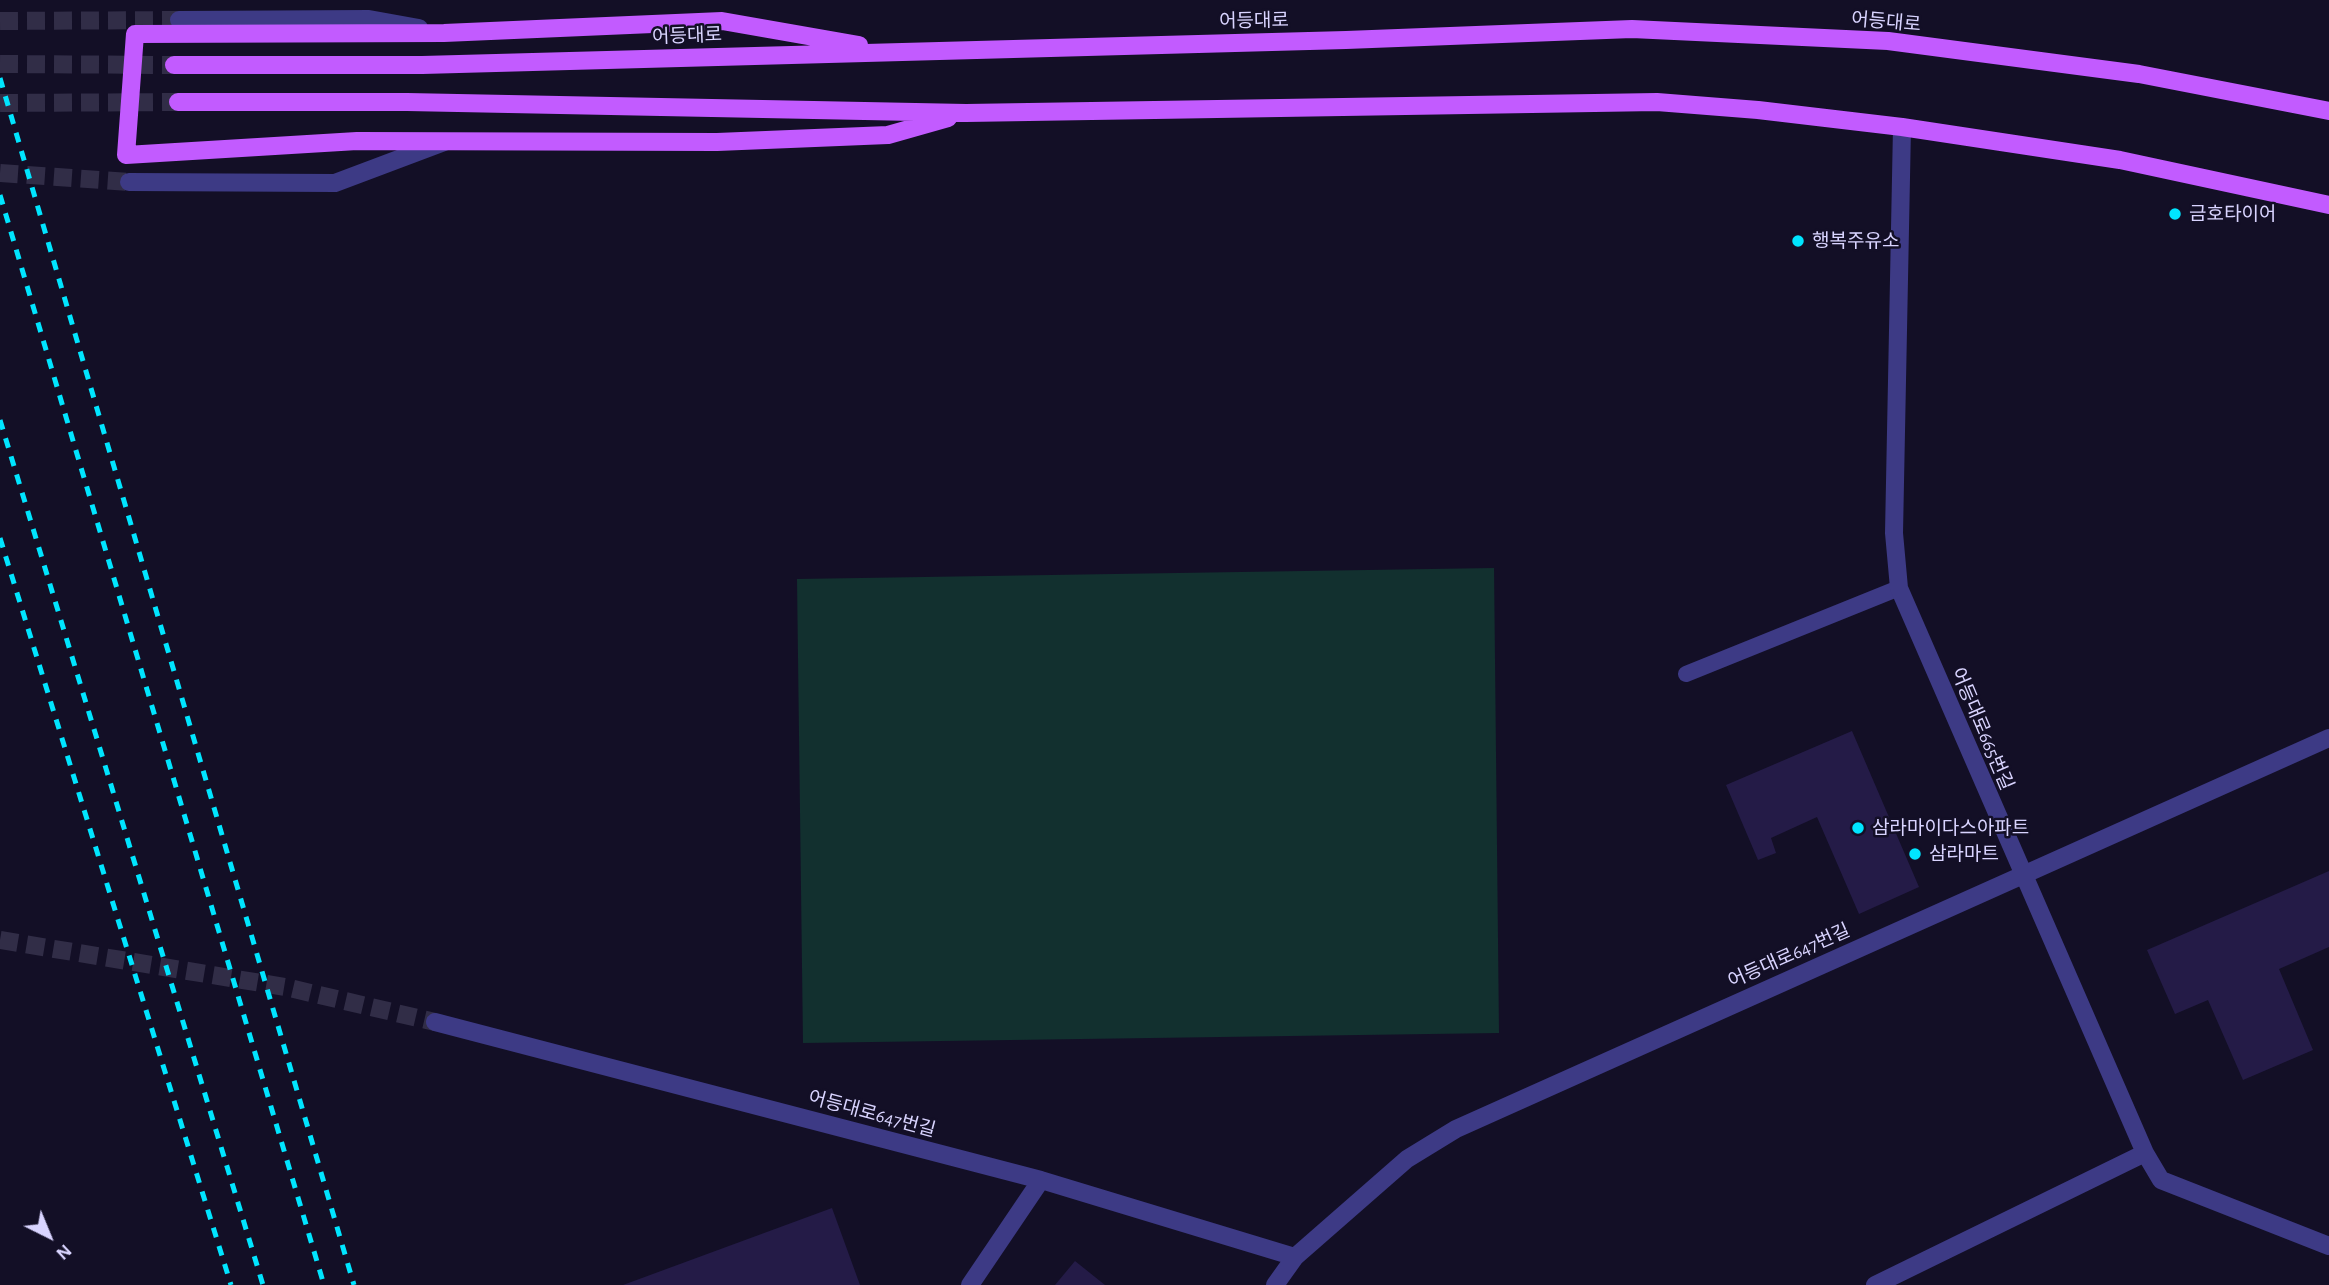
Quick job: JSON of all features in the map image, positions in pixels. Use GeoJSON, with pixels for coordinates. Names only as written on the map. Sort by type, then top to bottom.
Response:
{"type":"FeatureCollection","features":[{"type":"Feature","properties":{"kind":"main road"},"geometry":{"type":"LineString","coordinates":[[897,51],[722,20],[444,33],[135,34],[126,155],[357,141],[717,142],[888,135],[966,113]]}},
{"type":"Feature","properties":{"kind":"main road","name":"어등대로"},"geometry":{"type":"LineString","coordinates":[[174,65],[422,65],[1346,40],[1646,29],[1888,41],[2139,74],[2329,111]]}},
{"type":"Feature","properties":{"kind":"main road"},"geometry":{"type":"LineString","coordinates":[[178,102],[407,102],[966,113],[1657,102],[1758,110],[1902,127],[2120,160],[2329,205]]}},
{"type":"Feature","properties":{"kind":"street"},"geometry":{"type":"LineString","coordinates":[[179,20],[369,19],[444,33]]}},
{"type":"Feature","properties":{"kind":"street","name":"어등대로665번길"},"geometry":{"type":"LineString","coordinates":[[1902,127],[1894,533],[1899,588],[2145,1153],[2161,1180],[2329,1246]]}},
{"type":"Feature","properties":{"kind":"street"},"geometry":{"type":"LineString","coordinates":[[129,182],[335,183],[444,142]]}},
{"type":"Feature","properties":{"kind":"street","name":"어등대로647번길"},"geometry":{"type":"LineString","coordinates":[[1275,1285],[1295,1257],[1407,1159],[1456,1129],[2329,738]]}},
{"type":"Feature","properties":{"kind":"street","name":"어등대로647번길"},"geometry":{"type":"LineString","coordinates":[[435,1022],[1041,1180],[1295,1257]]}},
{"type":"Feature","properties":{"kind":"street"},"geometry":{"type":"LineString","coordinates":[[1875,1285],[2145,1153]]}},
{"type":"Feature","properties":{"kind":"street"},"geometry":{"type":"LineString","coordinates":[[970,1285],[1041,1180]]}},
{"type":"Feature","properties":{"kind":"lane"},"geometry":{"type":"LineString","coordinates":[[1686,674],[1899,588]]}},
{"type":"Feature","properties":{"kind":"green space"},"geometry":{"type":"Polygon","coordinates":[[[1494,568],[1499,1033],[803,1043],[797,579],[1494,568]]]}},
{"type":"Feature","properties":{"kind":"building","name":"삼라마이다스아파트"},"geometry":{"type":"Polygon","coordinates":[[[1852,731],[1919,887],[1859,914],[1817,817],[1771,838],[1776,853],[1758,860],[1726,785],[1852,731]]]}},
{"type":"Feature","properties":{"kind":"building"},"geometry":{"type":"Polygon","coordinates":[[[2329,871],[2329,947],[2279,969],[2313,1050],[2243,1080],[2208,1000],[2175,1014],[2147,950],[2329,871]]]}},
{"type":"Feature","properties":{"kind":"building"},"geometry":{"type":"Polygon","coordinates":[[[832,1208],[860,1285],[623,1285],[832,1208]]]}},
{"type":"Feature","properties":{"kind":"building"},"geometry":{"type":"Polygon","coordinates":[[[1075,1261],[1105,1285],[1055,1285],[1075,1261]]]}},
{"type":"Feature","properties":{"kind":"tunnel"},"geometry":{"type":"LineString","coordinates":[[0,21],[179,20]]}},
{"type":"Feature","properties":{"kind":"tunnel"},"geometry":{"type":"LineString","coordinates":[[0,64],[174,65]]}},
{"type":"Feature","properties":{"kind":"tunnel"},"geometry":{"type":"LineString","coordinates":[[0,103],[178,102]]}},
{"type":"Feature","properties":{"kind":"tunnel"},"geometry":{"type":"LineString","coordinates":[[0,173],[129,182]]}},
{"type":"Feature","properties":{"kind":"tunnel"},"geometry":{"type":"LineString","coordinates":[[0,940],[285,987],[435,1022]]}},
{"type":"Feature","properties":{"kind":"railway"},"geometry":{"type":"LineString","coordinates":[[0,78],[354,1285]]}},
{"type":"Feature","properties":{"kind":"railway"},"geometry":{"type":"LineString","coordinates":[[0,195],[324,1285]]}},
{"type":"Feature","properties":{"kind":"railway"},"geometry":{"type":"LineString","coordinates":[[0,420],[263,1285]]}},
{"type":"Feature","properties":{"kind":"railway"},"geometry":{"type":"LineString","coordinates":[[0,538],[231,1285]]}},
{"type":"Feature","properties":{"kind":"place","name":"금호타이어"},"geometry":{"type":"Point","coordinates":[2175,214]}},
{"type":"Feature","properties":{"kind":"place","name":"행복주유소"},"geometry":{"type":"Point","coordinates":[1798,241]}},
{"type":"Feature","properties":{"kind":"place","name":"삼라마이다스아파트"},"geometry":{"type":"Point","coordinates":[1858,828]}},
{"type":"Feature","properties":{"kind":"place","name":"삼라마트"},"geometry":{"type":"Point","coordinates":[1915,854]}}]}
